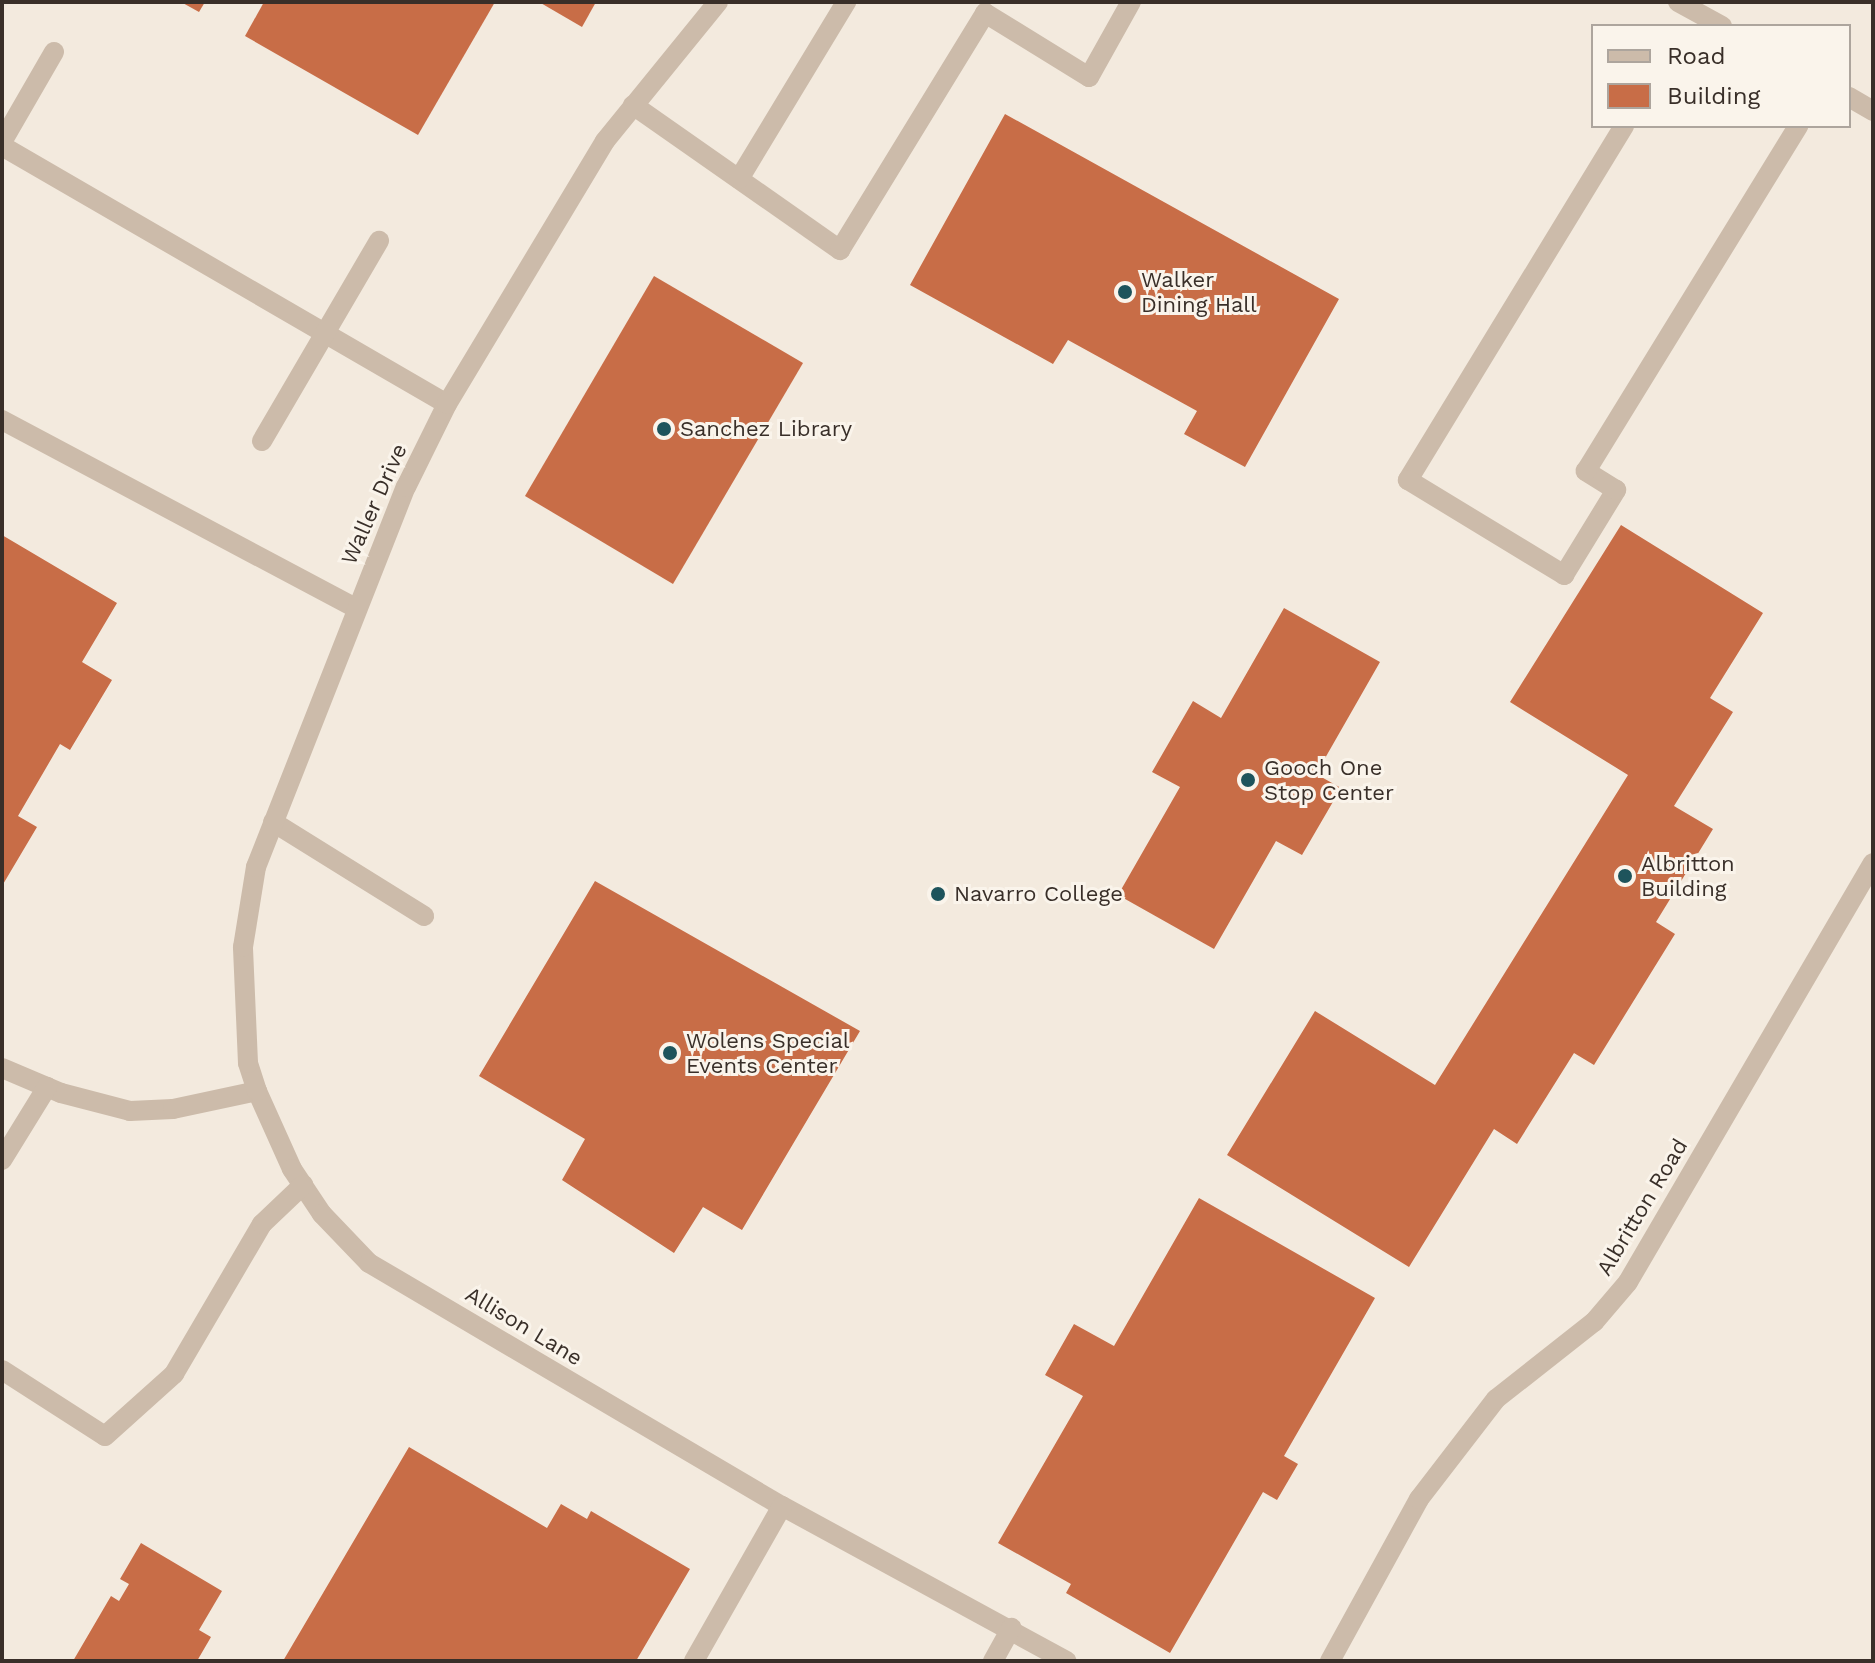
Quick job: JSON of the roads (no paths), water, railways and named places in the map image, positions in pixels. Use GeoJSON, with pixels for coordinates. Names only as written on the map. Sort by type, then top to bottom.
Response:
{"type":"FeatureCollection","features":[{"type":"Feature","properties":{"kind":"street","name":"Waller Drive"},"geometry":{"type":"LineString","coordinates":[[257,1091],[248,1063],[243,947],[256,867],[355,608],[447,404],[605,141],[718,2]]}},
{"type":"Feature","properties":{"kind":"street"},"geometry":{"type":"LineString","coordinates":[[739,179],[846,2]]}},
{"type":"Feature","properties":{"kind":"street"},"geometry":{"type":"LineString","coordinates":[[633,105],[840,250],[981,6],[1089,77],[1131,2]]}},
{"type":"Feature","properties":{"kind":"street"},"geometry":{"type":"LineString","coordinates":[[1686,13],[1716,24]]}},
{"type":"Feature","properties":{"kind":"street"},"geometry":{"type":"LineString","coordinates":[[54,52],[2,144],[447,404]]}},
{"type":"Feature","properties":{"kind":"street"},"geometry":{"type":"LineString","coordinates":[[1851,98],[1873,111]]}},
{"type":"Feature","properties":{"kind":"street"},"geometry":{"type":"LineString","coordinates":[[1623,128],[1408,480],[1564,575],[1616,490],[1586,471],[1797,128]]}},
{"type":"Feature","properties":{"kind":"street"},"geometry":{"type":"LineString","coordinates":[[262,441],[379,241]]}},
{"type":"Feature","properties":{"kind":"street"},"geometry":{"type":"LineString","coordinates":[[2,420],[355,608]]}},
{"type":"Feature","properties":{"kind":"street"},"geometry":{"type":"LineString","coordinates":[[273,822],[424,916]]}},
{"type":"Feature","properties":{"kind":"street","name":"Albritton Road"},"geometry":{"type":"LineString","coordinates":[[1330,1661],[1419,1499],[1496,1399],[1594,1322],[1628,1282],[1873,863]]}},
{"type":"Feature","properties":{"kind":"street"},"geometry":{"type":"LineString","coordinates":[[2,1068],[47,1087],[130,1111],[173,1109],[257,1091]]}},
{"type":"Feature","properties":{"kind":"street"},"geometry":{"type":"LineString","coordinates":[[2,1160],[47,1087]]}},
{"type":"Feature","properties":{"kind":"street","name":"Allison Lane"},"geometry":{"type":"LineString","coordinates":[[257,1091],[303,1185],[322,1214],[369,1263],[782,1506],[1011,1628],[1066,1661]]}},
{"type":"Feature","properties":{"kind":"street"},"geometry":{"type":"LineString","coordinates":[[2,1370],[105,1436],[174,1374],[262,1224],[303,1185]]}},
{"type":"Feature","properties":{"kind":"street"},"geometry":{"type":"LineString","coordinates":[[694,1661],[782,1506]]}},
{"type":"Feature","properties":{"kind":"street"},"geometry":{"type":"LineString","coordinates":[[993,1661],[1011,1628]]}},
{"type":"Feature","properties":{"kind":"place","name":"Walker Dining Hall"},"geometry":{"type":"Point","coordinates":[1125,292]}},
{"type":"Feature","properties":{"kind":"place","name":"Sanchez Library"},"geometry":{"type":"Point","coordinates":[664,429]}},
{"type":"Feature","properties":{"kind":"place","name":"Gooch One Stop Center"},"geometry":{"type":"Point","coordinates":[1248,780]}},
{"type":"Feature","properties":{"kind":"place","name":"Albritton Building"},"geometry":{"type":"Point","coordinates":[1625,876]}},
{"type":"Feature","properties":{"kind":"place","name":"Navarro College"},"geometry":{"type":"Point","coordinates":[938,894]}},
{"type":"Feature","properties":{"kind":"place","name":"Wolens Special Events Center"},"geometry":{"type":"Point","coordinates":[670,1053]}}]}
